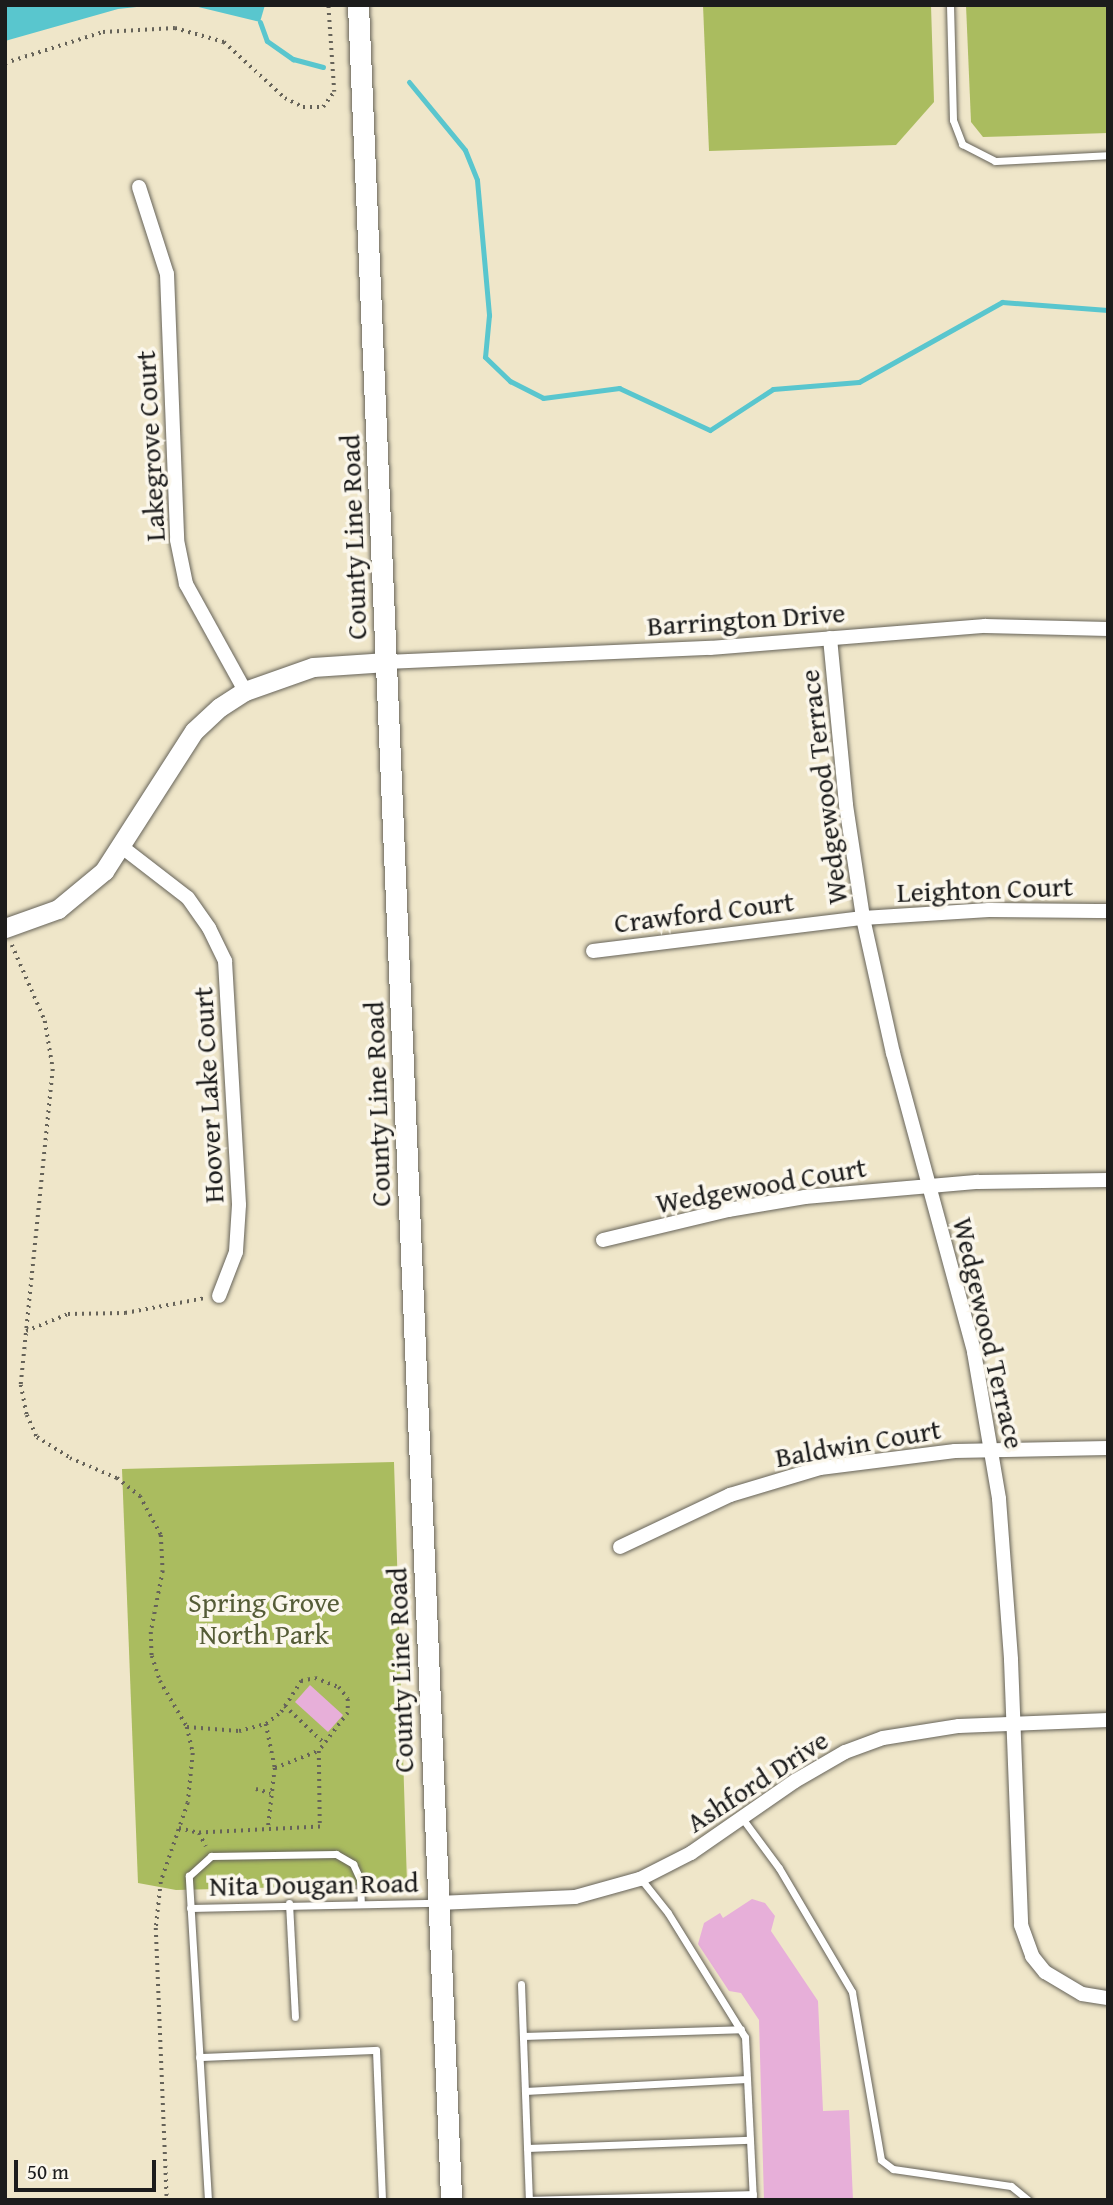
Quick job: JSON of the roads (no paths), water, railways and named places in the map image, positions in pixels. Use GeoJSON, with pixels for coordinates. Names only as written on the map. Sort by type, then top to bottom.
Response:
{"type":"FeatureCollection","features":[{"type":"Feature","properties":{"kind":"main road","name":"County Line Road"},"geometry":{"type":"LineString","coordinates":[[358,5],[451,2200]]}},
{"type":"Feature","properties":{"kind":"street","name":"Lakegrove Court"},"geometry":{"type":"LineString","coordinates":[[139,187],[166,274],[177,540],[186,584],[245,691]]}},
{"type":"Feature","properties":{"kind":"street","name":"Barrington Drive"},"geometry":{"type":"LineString","coordinates":[[387,662],[710,648],[985,626],[1108,629]]}},
{"type":"Feature","properties":{"kind":"street","name":"Wedgewood Terrace"},"geometry":{"type":"LineString","coordinates":[[830,638],[846,805],[863,918],[929,1186],[974,1352],[991,1449],[1005,1562],[1023,1936],[1032,1955],[1061,1985],[1108,1998]]}},
{"type":"Feature","properties":{"kind":"street"},"geometry":{"type":"LineString","coordinates":[[8,934],[58,909],[91,885],[122,847],[194,731],[245,691],[313,667],[387,662]]}},
{"type":"Feature","properties":{"kind":"street","name":"Hoover Lake Court"},"geometry":{"type":"LineString","coordinates":[[122,847],[188,898],[225,961],[239,1205],[236,1252],[219,1296]]}},
{"type":"Feature","properties":{"kind":"street","name":"Leighton Court"},"geometry":{"type":"LineString","coordinates":[[863,918],[989,910],[1108,911]]}},
{"type":"Feature","properties":{"kind":"street","name":"Crawford Court"},"geometry":{"type":"LineString","coordinates":[[593,951],[863,918]]}},
{"type":"Feature","properties":{"kind":"street","name":"Wedgewood Court"},"geometry":{"type":"LineString","coordinates":[[603,1240],[754,1205],[929,1186],[1108,1180]]}},
{"type":"Feature","properties":{"kind":"street","name":"Baldwin Court"},"geometry":{"type":"LineString","coordinates":[[620,1547],[730,1495],[820,1468],[991,1449],[1108,1448]]}},
{"type":"Feature","properties":{"kind":"street","name":"Ashford Drive"},"geometry":{"type":"LineString","coordinates":[[438,1903],[575,1897],[640,1879],[691,1853],[845,1752],[883,1738],[922,1730],[1012,1723],[1108,1720]]}},
{"type":"Feature","properties":{"kind":"lane"},"geometry":{"type":"LineString","coordinates":[[950,5],[953,120],[962,144],[995,161],[1108,155]]}},
{"type":"Feature","properties":{"kind":"lane"},"geometry":{"type":"LineString","coordinates":[[742,1818],[779,1868],[852,1992],[881,2160],[893,2169],[1010,2186],[1028,2200]]}},
{"type":"Feature","properties":{"kind":"lane"},"geometry":{"type":"LineString","coordinates":[[190,1908],[189,1876],[212,1856],[336,1854],[353,1864],[360,1879],[361,1904]]}},
{"type":"Feature","properties":{"kind":"lane"},"geometry":{"type":"LineString","coordinates":[[521,1984],[529,2200],[753,2197],[745,2037],[668,1913],[640,1879]]}},
{"type":"Feature","properties":{"kind":"lane"},"geometry":{"type":"LineString","coordinates":[[289,1903],[295,2017]]}},
{"type":"Feature","properties":{"kind":"lane","name":"Nita Dougan Road"},"geometry":{"type":"LineString","coordinates":[[208,2200],[190,1908],[289,1903],[438,1903]]}},
{"type":"Feature","properties":{"kind":"lane"},"geometry":{"type":"LineString","coordinates":[[523,2036],[741,2029]]}},
{"type":"Feature","properties":{"kind":"lane"},"geometry":{"type":"LineString","coordinates":[[199,2057],[376,2050],[382,2200]]}},
{"type":"Feature","properties":{"kind":"lane"},"geometry":{"type":"LineString","coordinates":[[525,2091],[747,2079]]}},
{"type":"Feature","properties":{"kind":"lane"},"geometry":{"type":"LineString","coordinates":[[527,2148],[750,2140]]}},
{"type":"Feature","properties":{"kind":"water"},"geometry":{"type":"Polygon","coordinates":[[[5,5],[155,5],[118,9],[5,41],[5,5]]]}},
{"type":"Feature","properties":{"kind":"water"},"geometry":{"type":"Polygon","coordinates":[[[190,5],[265,5],[260,22],[190,5]]]}},
{"type":"Feature","properties":{"kind":"waterway"},"geometry":{"type":"LineString","coordinates":[[260,22],[267,41],[293,59],[323,67]]}},
{"type":"Feature","properties":{"kind":"waterway"},"geometry":{"type":"LineString","coordinates":[[409,82],[465,150],[477,180],[489,315],[485,357],[510,381],[543,398],[619,388],[710,430],[773,389],[859,382],[1002,302],[1108,310]]}},
{"type":"Feature","properties":{"kind":"park label","name":"Spring Grove North Park"},"geometry":{"type":"Point","coordinates":[264,1618]}}]}
